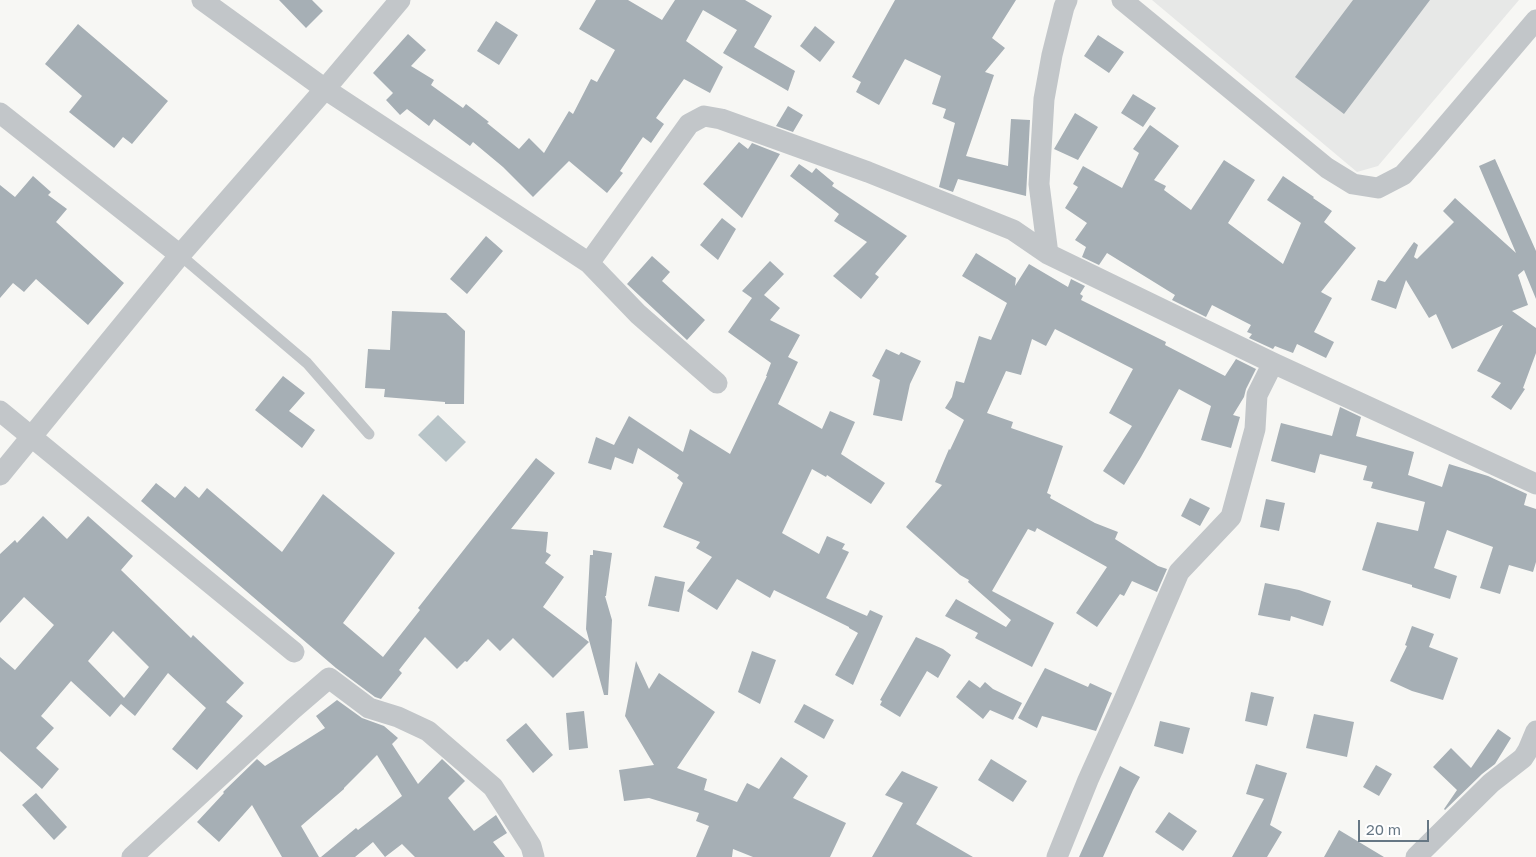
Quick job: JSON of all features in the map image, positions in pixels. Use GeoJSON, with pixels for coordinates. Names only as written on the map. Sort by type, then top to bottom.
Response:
{"type":"FeatureCollection","features":[{"type":"Feature","properties":{"kind":"street"},"geometry":{"type":"LineString","coordinates":[[202,0],[325,88],[589,263],[638,314],[717,382]]}},
{"type":"Feature","properties":{"kind":"street"},"geometry":{"type":"LineString","coordinates":[[0,475],[180,255],[400,0]]}},
{"type":"Feature","properties":{"kind":"street"},"geometry":{"type":"LineString","coordinates":[[1048,254],[1039,184],[1043,109],[1052,55],[1067,0]]}},
{"type":"Feature","properties":{"kind":"street"},"geometry":{"type":"LineString","coordinates":[[1122,0],[1327,168],[1353,184],[1378,188],[1403,175],[1536,20]]}},
{"type":"Feature","properties":{"kind":"street"},"geometry":{"type":"LineString","coordinates":[[0,113],[180,255]]}},
{"type":"Feature","properties":{"kind":"street"},"geometry":{"type":"LineString","coordinates":[[589,263],[689,124],[704,116],[721,119],[859,169],[1013,230],[1048,254],[1273,363],[1536,484]]}},
{"type":"Feature","properties":{"kind":"street"},"geometry":{"type":"LineString","coordinates":[[1057,857],[1088,780],[1178,572],[1231,517],[1255,429],[1257,395],[1273,363]]}},
{"type":"Feature","properties":{"kind":"street"},"geometry":{"type":"LineString","coordinates":[[0,411],[294,652]]}},
{"type":"Feature","properties":{"kind":"street"},"geometry":{"type":"LineString","coordinates":[[132,857],[286,715],[329,678],[369,708],[398,717],[428,731],[493,787],[531,846],[534,857]]}},
{"type":"Feature","properties":{"kind":"street"},"geometry":{"type":"LineString","coordinates":[[1416,857],[1491,783],[1523,758],[1536,731]]}},
{"type":"Feature","properties":{"kind":"lane"},"geometry":{"type":"LineString","coordinates":[[180,255],[307,363],[369,434]]}},
{"type":"Feature","properties":{"kind":"shaded area"},"geometry":{"type":"Polygon","coordinates":[[[1152,0],[1519,0],[1378,166],[1357,172],[1152,0]]]}},
{"type":"Feature","properties":{"kind":"shaded area"},"geometry":{"type":"Polygon","coordinates":[[[438,415],[466,442],[446,462],[418,435],[438,415]]]}},
{"type":"Feature","properties":{"kind":"building"},"geometry":{"type":"Polygon","coordinates":[[[279,0],[312,0],[323,11],[306,28],[279,0]]]}},
{"type":"Feature","properties":{"kind":"building"},"geometry":{"type":"Polygon","coordinates":[[[596,0],[628,0],[662,20],[675,0],[745,0],[772,16],[754,47],[795,71],[788,91],[723,53],[737,30],[703,10],[686,41],[723,67],[710,93],[684,79],[656,118],[664,124],[651,143],[643,137],[620,171],[623,173],[607,193],[569,161],[533,197],[503,167],[473,142],[470,146],[434,119],[429,126],[407,109],[400,115],[386,100],[393,93],[373,73],[408,34],[426,50],[411,66],[434,80],[431,85],[463,108],[466,104],[519,149],[529,138],[544,153],[569,111],[573,114],[591,79],[597,82],[615,50],[579,29],[596,0]]]}},
{"type":"Feature","properties":{"kind":"building"},"geometry":{"type":"Polygon","coordinates":[[[895,0],[1016,0],[992,38],[1005,48],[985,72],[994,75],[966,156],[1008,166],[1011,119],[1030,120],[1026,196],[958,179],[953,192],[939,187],[955,123],[943,118],[946,109],[932,104],[941,76],[905,59],[879,105],[856,92],[861,82],[852,77],[895,0]]]}},
{"type":"Feature","properties":{"kind":"building"},"geometry":{"type":"Polygon","coordinates":[[[1353,0],[1430,0],[1344,114],[1295,77],[1353,0]]]}},
{"type":"Feature","properties":{"kind":"building"},"geometry":{"type":"Polygon","coordinates":[[[496,21],[518,35],[499,65],[477,51],[496,21]]]}},
{"type":"Feature","properties":{"kind":"building"},"geometry":{"type":"Polygon","coordinates":[[[78,24],[168,101],[132,144],[123,137],[114,148],[69,112],[82,96],[45,64],[78,24]]]}},
{"type":"Feature","properties":{"kind":"building"},"geometry":{"type":"Polygon","coordinates":[[[815,26],[835,42],[820,62],[800,46],[815,26]]]}},
{"type":"Feature","properties":{"kind":"building"},"geometry":{"type":"Polygon","coordinates":[[[1098,35],[1124,52],[1109,73],[1084,56],[1098,35]]]}},
{"type":"Feature","properties":{"kind":"building"},"geometry":{"type":"Polygon","coordinates":[[[1133,94],[1156,108],[1143,127],[1121,113],[1133,94]]]}},
{"type":"Feature","properties":{"kind":"building"},"geometry":{"type":"Polygon","coordinates":[[[788,106],[803,115],[793,132],[776,126],[788,106]]]}},
{"type":"Feature","properties":{"kind":"building"},"geometry":{"type":"Polygon","coordinates":[[[1075,113],[1098,127],[1078,160],[1054,149],[1075,113]]]}},
{"type":"Feature","properties":{"kind":"building"},"geometry":{"type":"Polygon","coordinates":[[[1150,125],[1179,146],[1154,180],[1166,186],[1164,190],[1191,210],[1224,160],[1255,180],[1228,223],[1283,264],[1301,223],[1267,200],[1283,176],[1332,211],[1324,222],[1356,248],[1321,292],[1332,298],[1314,332],[1334,342],[1326,358],[1297,344],[1293,353],[1275,346],[1273,349],[1249,338],[1252,334],[1247,332],[1251,325],[1212,305],[1206,317],[1172,300],[1175,295],[1107,253],[1099,265],[1082,257],[1086,247],[1075,240],[1087,223],[1065,208],[1078,187],[1073,184],[1083,166],[1122,188],[1139,153],[1133,149],[1150,125]]]}},
{"type":"Feature","properties":{"kind":"building"},"geometry":{"type":"Polygon","coordinates":[[[739,142],[748,149],[752,143],[780,154],[742,218],[703,184],[739,142]]]}},
{"type":"Feature","properties":{"kind":"building"},"geometry":{"type":"Polygon","coordinates":[[[1495,159],[1536,251],[1536,299],[1524,270],[1518,275],[1528,305],[1512,311],[1536,328],[1536,353],[1523,388],[1525,389],[1511,410],[1491,397],[1501,383],[1477,371],[1503,325],[1452,349],[1436,314],[1429,318],[1406,280],[1396,309],[1371,300],[1378,280],[1385,282],[1414,242],[1418,245],[1414,257],[1417,259],[1454,222],[1443,211],[1455,198],[1516,253],[1479,166],[1495,159]]]}},
{"type":"Feature","properties":{"kind":"building"},"geometry":{"type":"Polygon","coordinates":[[[799,164],[812,173],[816,168],[834,183],[832,186],[907,236],[875,274],[879,277],[861,299],[833,276],[867,242],[834,221],[839,214],[790,176],[799,164]]]}},
{"type":"Feature","properties":{"kind":"building"},"geometry":{"type":"Polygon","coordinates":[[[33,176],[51,192],[48,195],[67,209],[56,222],[124,283],[88,325],[36,279],[24,292],[13,283],[0,298],[0,185],[15,197],[33,176]]]}},
{"type":"Feature","properties":{"kind":"building"},"geometry":{"type":"Polygon","coordinates":[[[722,218],[736,229],[718,260],[700,245],[722,218]]]}},
{"type":"Feature","properties":{"kind":"building"},"geometry":{"type":"Polygon","coordinates":[[[486,236],[503,251],[467,294],[450,279],[486,236]]]}},
{"type":"Feature","properties":{"kind":"building"},"geometry":{"type":"Polygon","coordinates":[[[976,253],[1016,278],[1015,286],[1029,264],[1068,287],[1071,279],[1085,286],[1080,294],[1083,296],[1081,300],[1166,342],[1165,345],[1225,376],[1236,359],[1256,369],[1244,397],[1233,415],[1240,417],[1231,448],[1201,440],[1211,406],[1179,389],[1124,485],[1103,471],[1132,426],[1109,413],[1133,369],[1055,329],[1046,346],[1032,339],[1021,375],[1006,371],[987,413],[1013,422],[1011,428],[1063,446],[1047,493],[1051,495],[1050,498],[1095,523],[1118,532],[1115,539],[1158,566],[1167,569],[1157,592],[1132,581],[1124,596],[1120,594],[1097,627],[1076,613],[1107,567],[1037,528],[1035,532],[1028,529],[992,591],[1054,623],[1032,667],[975,638],[978,633],[945,616],[956,599],[1006,627],[1011,620],[968,582],[969,580],[960,575],[906,527],[942,485],[935,482],[964,420],[945,408],[952,397],[956,381],[964,383],[979,336],[991,340],[1007,303],[962,276],[976,253]]]}},
{"type":"Feature","properties":{"kind":"building"},"geometry":{"type":"Polygon","coordinates":[[[652,256],[670,272],[662,281],[705,320],[687,340],[627,284],[652,256]]]}},
{"type":"Feature","properties":{"kind":"building"},"geometry":{"type":"Polygon","coordinates":[[[770,261],[784,274],[764,295],[780,308],[770,320],[800,335],[788,357],[798,362],[778,404],[822,429],[830,411],[855,422],[841,454],[885,483],[871,504],[827,475],[826,477],[812,469],[782,533],[819,554],[827,536],[845,544],[842,549],[849,552],[826,598],[867,616],[870,610],[883,616],[853,685],[835,675],[858,633],[849,627],[774,590],[770,598],[737,579],[717,610],[687,591],[712,557],[696,548],[700,542],[663,527],[683,483],[677,478],[679,475],[638,448],[633,464],[615,457],[611,470],[588,463],[596,437],[614,445],[629,416],[683,452],[690,429],[730,454],[767,376],[771,363],[728,332],[752,298],[742,291],[770,261]]]}},
{"type":"Feature","properties":{"kind":"building"},"geometry":{"type":"Polygon","coordinates":[[[392,311],[446,313],[465,331],[464,404],[445,404],[445,402],[384,397],[385,389],[365,388],[368,349],[390,350],[392,311]]]}},
{"type":"Feature","properties":{"kind":"building"},"geometry":{"type":"Polygon","coordinates":[[[886,349],[899,355],[901,352],[921,361],[910,384],[902,421],[873,415],[880,380],[872,376],[886,349]]]}},
{"type":"Feature","properties":{"kind":"building"},"geometry":{"type":"Polygon","coordinates":[[[283,376],[305,393],[289,411],[315,430],[302,448],[255,410],[283,376]]]}},
{"type":"Feature","properties":{"kind":"building"},"geometry":{"type":"Polygon","coordinates":[[[1340,407],[1361,417],[1356,436],[1414,452],[1408,475],[1442,487],[1449,464],[1488,476],[1527,494],[1524,505],[1536,509],[1536,562],[1533,572],[1509,565],[1500,594],[1480,588],[1493,547],[1447,530],[1434,568],[1457,576],[1450,599],[1362,570],[1377,522],[1418,531],[1425,502],[1371,488],[1373,482],[1363,480],[1367,466],[1320,454],[1315,473],[1271,461],[1281,423],[1332,436],[1340,407]]]}},
{"type":"Feature","properties":{"kind":"building"},"geometry":{"type":"Polygon","coordinates":[[[536,458],[555,473],[511,529],[548,532],[546,552],[551,555],[545,563],[564,577],[543,607],[589,642],[553,678],[513,638],[500,651],[488,639],[467,662],[465,661],[457,669],[425,637],[399,670],[402,673],[381,699],[375,697],[336,668],[141,501],[156,483],[175,498],[185,486],[199,498],[207,488],[282,552],[323,494],[395,553],[343,623],[383,657],[420,610],[418,608],[536,458]]]}},
{"type":"Feature","properties":{"kind":"building"},"geometry":{"type":"Polygon","coordinates":[[[1190,498],[1210,508],[1200,526],[1181,516],[1190,498]]]}},
{"type":"Feature","properties":{"kind":"building"},"geometry":{"type":"Polygon","coordinates":[[[1266,499],[1285,503],[1279,531],[1260,527],[1266,499]]]}},
{"type":"Feature","properties":{"kind":"building"},"geometry":{"type":"Polygon","coordinates":[[[43,516],[67,539],[88,516],[133,556],[121,570],[191,638],[193,635],[244,683],[226,702],[243,716],[197,770],[172,749],[206,708],[168,673],[135,716],[121,704],[110,717],[71,681],[41,716],[54,728],[36,748],[59,769],[42,789],[0,751],[0,657],[15,670],[54,625],[24,597],[0,623],[0,554],[15,540],[17,543],[43,516]],[[113,631],[88,661],[124,698],[149,667],[113,631]]]}},
{"type":"Feature","properties":{"kind":"building"},"geometry":{"type":"Polygon","coordinates":[[[593,550],[612,553],[605,596],[612,620],[608,695],[604,695],[586,629],[590,555],[593,555],[593,550]]]}},
{"type":"Feature","properties":{"kind":"building"},"geometry":{"type":"Polygon","coordinates":[[[655,576],[685,582],[679,612],[648,606],[655,576]]]}},
{"type":"Feature","properties":{"kind":"building"},"geometry":{"type":"Polygon","coordinates":[[[1265,583],[1299,590],[1331,601],[1323,626],[1291,616],[1290,621],[1258,615],[1265,583]]]}},
{"type":"Feature","properties":{"kind":"building"},"geometry":{"type":"Polygon","coordinates":[[[1412,626],[1434,634],[1429,647],[1458,658],[1443,700],[1412,691],[1390,681],[1407,646],[1405,645],[1412,626]]]}},
{"type":"Feature","properties":{"kind":"building"},"geometry":{"type":"Polygon","coordinates":[[[916,637],[943,649],[951,655],[938,678],[927,671],[900,717],[880,705],[882,701],[880,700],[916,637]]]}},
{"type":"Feature","properties":{"kind":"building"},"geometry":{"type":"Polygon","coordinates":[[[752,651],[776,660],[760,704],[738,692],[752,651]]]}},
{"type":"Feature","properties":{"kind":"building"},"geometry":{"type":"Polygon","coordinates":[[[636,661],[649,689],[659,673],[715,712],[677,768],[707,779],[704,790],[737,802],[747,783],[759,789],[781,757],[808,776],[793,798],[846,823],[830,857],[753,857],[733,849],[732,857],[696,857],[709,826],[696,821],[699,813],[649,798],[624,801],[619,770],[654,765],[625,716],[636,661]]]}},
{"type":"Feature","properties":{"kind":"building"},"geometry":{"type":"Polygon","coordinates":[[[1045,668],[1088,687],[1090,683],[1112,693],[1096,731],[1042,716],[1037,728],[1018,718],[1045,668]]]}},
{"type":"Feature","properties":{"kind":"building"},"geometry":{"type":"Polygon","coordinates":[[[969,680],[980,688],[985,682],[993,689],[1022,703],[1013,720],[990,710],[983,719],[956,697],[969,680]]]}},
{"type":"Feature","properties":{"kind":"building"},"geometry":{"type":"Polygon","coordinates":[[[1251,692],[1274,697],[1267,726],[1245,721],[1251,692]]]}},
{"type":"Feature","properties":{"kind":"building"},"geometry":{"type":"Polygon","coordinates":[[[337,700],[362,718],[384,726],[398,738],[392,744],[418,784],[442,759],[457,773],[465,781],[448,798],[474,831],[496,815],[507,833],[493,842],[505,857],[415,857],[402,844],[385,857],[373,842],[355,857],[321,857],[356,828],[358,830],[402,796],[377,755],[344,789],[301,826],[319,857],[282,857],[252,805],[219,842],[197,822],[223,792],[257,759],[265,766],[325,728],[316,716],[337,700]]]}},
{"type":"Feature","properties":{"kind":"building"},"geometry":{"type":"Polygon","coordinates":[[[804,704],[834,720],[824,739],[794,722],[804,704]]]}},
{"type":"Feature","properties":{"kind":"building"},"geometry":{"type":"Polygon","coordinates":[[[584,711],[588,748],[569,750],[566,713],[584,711]]]}},
{"type":"Feature","properties":{"kind":"building"},"geometry":{"type":"Polygon","coordinates":[[[1314,714],[1354,722],[1347,757],[1306,748],[1314,714]]]}},
{"type":"Feature","properties":{"kind":"building"},"geometry":{"type":"Polygon","coordinates":[[[1160,721],[1190,728],[1183,754],[1154,746],[1160,721]]]}},
{"type":"Feature","properties":{"kind":"building"},"geometry":{"type":"Polygon","coordinates":[[[526,723],[553,755],[533,773],[506,740],[526,723]]]}},
{"type":"Feature","properties":{"kind":"building"},"geometry":{"type":"Polygon","coordinates":[[[1498,729],[1511,738],[1495,764],[1445,810],[1457,790],[1433,767],[1451,748],[1471,768],[1498,729]]]}},
{"type":"Feature","properties":{"kind":"building"},"geometry":{"type":"Polygon","coordinates":[[[991,759],[1027,781],[1013,802],[978,780],[991,759]]]}},
{"type":"Feature","properties":{"kind":"building"},"geometry":{"type":"Polygon","coordinates":[[[1256,764],[1287,773],[1270,825],[1282,832],[1267,857],[1232,857],[1264,799],[1246,794],[1256,764]]]}},
{"type":"Feature","properties":{"kind":"building"},"geometry":{"type":"Polygon","coordinates":[[[1376,765],[1392,774],[1379,796],[1363,787],[1376,765]]]}},
{"type":"Feature","properties":{"kind":"building"},"geometry":{"type":"Polygon","coordinates":[[[1120,766],[1140,777],[1103,857],[1079,857],[1120,766]]]}},
{"type":"Feature","properties":{"kind":"building"},"geometry":{"type":"Polygon","coordinates":[[[902,771],[938,787],[916,824],[973,857],[872,857],[903,803],[885,795],[902,771]]]}},
{"type":"Feature","properties":{"kind":"building"},"geometry":{"type":"Polygon","coordinates":[[[36,793],[67,827],[54,840],[22,805],[36,793]]]}},
{"type":"Feature","properties":{"kind":"building"},"geometry":{"type":"Polygon","coordinates":[[[1169,812],[1197,831],[1183,851],[1155,832],[1169,812]]]}},
{"type":"Feature","properties":{"kind":"building"},"geometry":{"type":"Polygon","coordinates":[[[1339,830],[1384,857],[1324,857],[1339,830]]]}}]}
